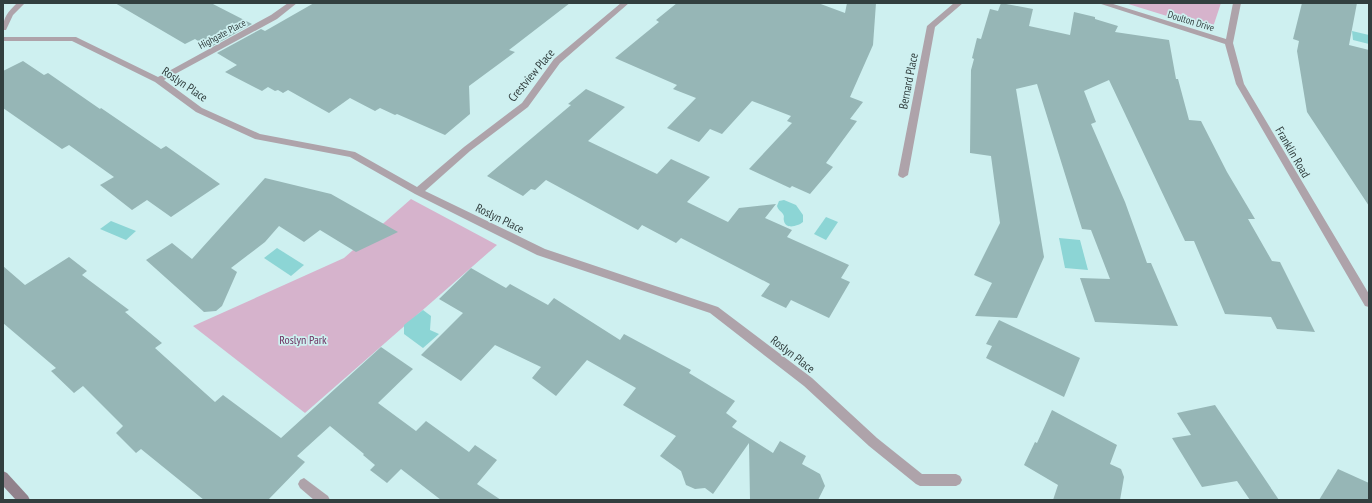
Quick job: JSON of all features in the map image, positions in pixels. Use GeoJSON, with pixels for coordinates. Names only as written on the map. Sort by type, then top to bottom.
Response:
{"type":"FeatureCollection","features":[{"type":"Feature","properties":{"kind":"street"},"geometry":{"type":"LineString","coordinates":[[3,28],[10,14],[21,3]]}},
{"type":"Feature","properties":{"kind":"street","name":"Highgate Place"},"geometry":{"type":"LineString","coordinates":[[158,80],[274,17],[293,3]]}},
{"type":"Feature","properties":{"kind":"street","name":"Crestview Place"},"geometry":{"type":"LineString","coordinates":[[418,192],[467,149],[525,105],[557,61],[625,3]]}},
{"type":"Feature","properties":{"kind":"street","name":"Bernard Place"},"geometry":{"type":"LineString","coordinates":[[903,176],[931,26],[959,3]]}},
{"type":"Feature","properties":{"kind":"street","name":"Doulton Drive"},"geometry":{"type":"LineString","coordinates":[[1102,3],[1229,43]]}},
{"type":"Feature","properties":{"kind":"street","name":"Franklin Road"},"geometry":{"type":"LineString","coordinates":[[1237,3],[1229,43],[1240,84],[1369,303]]}},
{"type":"Feature","properties":{"kind":"street","name":"Roslyn Place"},"geometry":{"type":"LineString","coordinates":[[3,38],[73,39],[158,80],[199,110],[258,137],[352,154],[418,192],[541,252],[714,310],[808,382],[873,442],[920,480],[956,480]]}},
{"type":"Feature","properties":{"kind":"street"},"geometry":{"type":"LineString","coordinates":[[3,477],[24,500]]}},
{"type":"Feature","properties":{"kind":"street"},"geometry":{"type":"LineString","coordinates":[[304,484],[324,500]]}},
{"type":"Feature","properties":{"kind":"green space"},"geometry":{"type":"Polygon","coordinates":[[[1125,3],[1221,3],[1212,30],[1125,3]]]}},
{"type":"Feature","properties":{"kind":"green space","name":"Roslyn Park"},"geometry":{"type":"Polygon","coordinates":[[[411,199],[497,245],[305,413],[193,326],[344,258],[411,199]]]}},
{"type":"Feature","properties":{"kind":"water"},"geometry":{"type":"Polygon","coordinates":[[[1352,31],[1369,35],[1369,44],[1353,40],[1352,31]]]}},
{"type":"Feature","properties":{"kind":"water"},"geometry":{"type":"Polygon","coordinates":[[[784,200],[796,205],[803,215],[803,222],[792,226],[787,226],[785,224],[784,215],[777,206],[779,201],[784,200]]]}},
{"type":"Feature","properties":{"kind":"water"},"geometry":{"type":"Polygon","coordinates":[[[826,217],[838,222],[826,240],[814,234],[826,217]]]}},
{"type":"Feature","properties":{"kind":"water"},"geometry":{"type":"Polygon","coordinates":[[[111,221],[136,231],[126,240],[100,229],[111,221]]]}},
{"type":"Feature","properties":{"kind":"water"},"geometry":{"type":"Polygon","coordinates":[[[1059,238],[1080,240],[1088,270],[1065,268],[1059,238]]]}},
{"type":"Feature","properties":{"kind":"water"},"geometry":{"type":"Polygon","coordinates":[[[277,248],[304,265],[291,276],[264,258],[277,248]]]}},
{"type":"Feature","properties":{"kind":"water"},"geometry":{"type":"Polygon","coordinates":[[[423,310],[431,316],[430,330],[439,334],[423,348],[404,334],[404,325],[423,310]]]}},
{"type":"Feature","properties":{"kind":"building"},"geometry":{"type":"Polygon","coordinates":[[[115,3],[211,3],[252,24],[209,48],[195,39],[185,44],[115,3]]]}},
{"type":"Feature","properties":{"kind":"building"},"geometry":{"type":"Polygon","coordinates":[[[314,3],[570,3],[509,50],[515,52],[469,86],[470,114],[445,135],[380,108],[375,111],[350,98],[329,113],[288,90],[283,93],[268,87],[262,91],[225,72],[237,65],[217,53],[261,29],[265,31],[314,3]]]}},
{"type":"Feature","properties":{"kind":"building"},"geometry":{"type":"Polygon","coordinates":[[[677,3],[818,3],[845,13],[847,3],[876,3],[873,45],[850,97],[863,102],[850,119],[857,121],[826,163],[833,167],[810,194],[792,186],[790,188],[749,169],[792,123],[787,121],[791,116],[752,101],[722,134],[710,129],[699,142],[667,128],[696,98],[673,89],[677,85],[615,58],[659,22],[656,20],[677,3]]]}},
{"type":"Feature","properties":{"kind":"building"},"geometry":{"type":"Polygon","coordinates":[[[1001,3],[1033,9],[1029,26],[1070,35],[1074,12],[1095,17],[1095,19],[1118,26],[1115,32],[1169,40],[1176,79],[1178,79],[1189,120],[1201,121],[1227,172],[1255,219],[1248,219],[1272,261],[1280,262],[1315,332],[1277,329],[1271,317],[1225,314],[1194,241],[1185,241],[1109,80],[1084,91],[1096,122],[1091,124],[1125,202],[1147,263],[1151,263],[1178,326],[1095,322],[1080,278],[1110,279],[1091,230],[1082,229],[1037,84],[1016,89],[1044,257],[1017,318],[975,316],[992,283],[974,275],[1000,223],[991,156],[970,153],[971,70],[974,59],[972,58],[977,38],[981,39],[990,9],[998,11],[1001,3]]]}},
{"type":"Feature","properties":{"kind":"building"},"geometry":{"type":"Polygon","coordinates":[[[1302,3],[1357,3],[1349,45],[1369,50],[1369,206],[1307,112],[1297,51],[1299,41],[1293,39],[1302,3]]]}},
{"type":"Feature","properties":{"kind":"building"},"geometry":{"type":"Polygon","coordinates":[[[23,61],[44,75],[48,73],[161,149],[166,146],[220,184],[171,217],[147,200],[132,210],[100,185],[114,177],[69,145],[62,149],[3,108],[3,71],[23,61]]]}},
{"type":"Feature","properties":{"kind":"building"},"geometry":{"type":"Polygon","coordinates":[[[586,89],[625,107],[588,141],[657,174],[671,159],[710,177],[687,202],[728,222],[739,208],[776,204],[765,218],[792,230],[787,237],[849,265],[841,278],[850,282],[829,318],[791,300],[786,308],[761,296],[770,284],[681,238],[676,243],[642,225],[638,230],[546,180],[535,190],[531,189],[523,196],[487,176],[571,105],[568,104],[586,89]]]}},
{"type":"Feature","properties":{"kind":"building"},"geometry":{"type":"Polygon","coordinates":[[[265,178],[331,194],[398,232],[356,252],[320,230],[304,242],[279,226],[265,242],[231,268],[237,272],[222,306],[216,311],[204,312],[146,260],[172,243],[192,259],[265,178]]]}},
{"type":"Feature","properties":{"kind":"building"},"geometry":{"type":"Polygon","coordinates":[[[69,257],[87,271],[82,275],[129,310],[125,312],[162,343],[155,348],[215,402],[223,395],[281,438],[381,347],[413,369],[378,403],[416,431],[426,421],[469,452],[475,445],[497,460],[477,484],[501,500],[441,500],[401,469],[387,483],[370,470],[375,465],[363,455],[364,454],[330,426],[297,456],[305,462],[268,500],[204,500],[141,449],[136,453],[116,433],[123,426],[83,386],[74,393],[51,371],[56,368],[3,323],[3,266],[25,285],[69,257]]]}},
{"type":"Feature","properties":{"kind":"building"},"geometry":{"type":"Polygon","coordinates":[[[471,268],[506,288],[510,284],[548,305],[554,298],[620,340],[624,334],[691,370],[689,373],[735,401],[726,413],[737,421],[732,427],[773,453],[780,441],[806,456],[802,464],[820,474],[825,486],[818,500],[750,500],[749,443],[713,494],[705,488],[695,489],[686,485],[681,471],[660,456],[676,436],[623,405],[636,388],[587,360],[556,396],[532,378],[541,367],[495,345],[461,381],[421,355],[463,313],[439,299],[471,268]]]}},
{"type":"Feature","properties":{"kind":"building"},"geometry":{"type":"Polygon","coordinates":[[[999,320],[1080,358],[1064,397],[986,358],[992,346],[986,344],[999,320]]]}},
{"type":"Feature","properties":{"kind":"building"},"geometry":{"type":"Polygon","coordinates":[[[1215,405],[1279,500],[1250,500],[1237,481],[1202,487],[1172,438],[1191,435],[1177,413],[1215,405]]]}},
{"type":"Feature","properties":{"kind":"building"},"geometry":{"type":"Polygon","coordinates":[[[1052,410],[1117,445],[1110,464],[1121,469],[1124,477],[1120,500],[1053,500],[1058,485],[1024,465],[1035,442],[1037,443],[1052,410]]]}},
{"type":"Feature","properties":{"kind":"building"},"geometry":{"type":"Polygon","coordinates":[[[1338,469],[1369,483],[1369,500],[1319,500],[1338,469]]]}}]}
